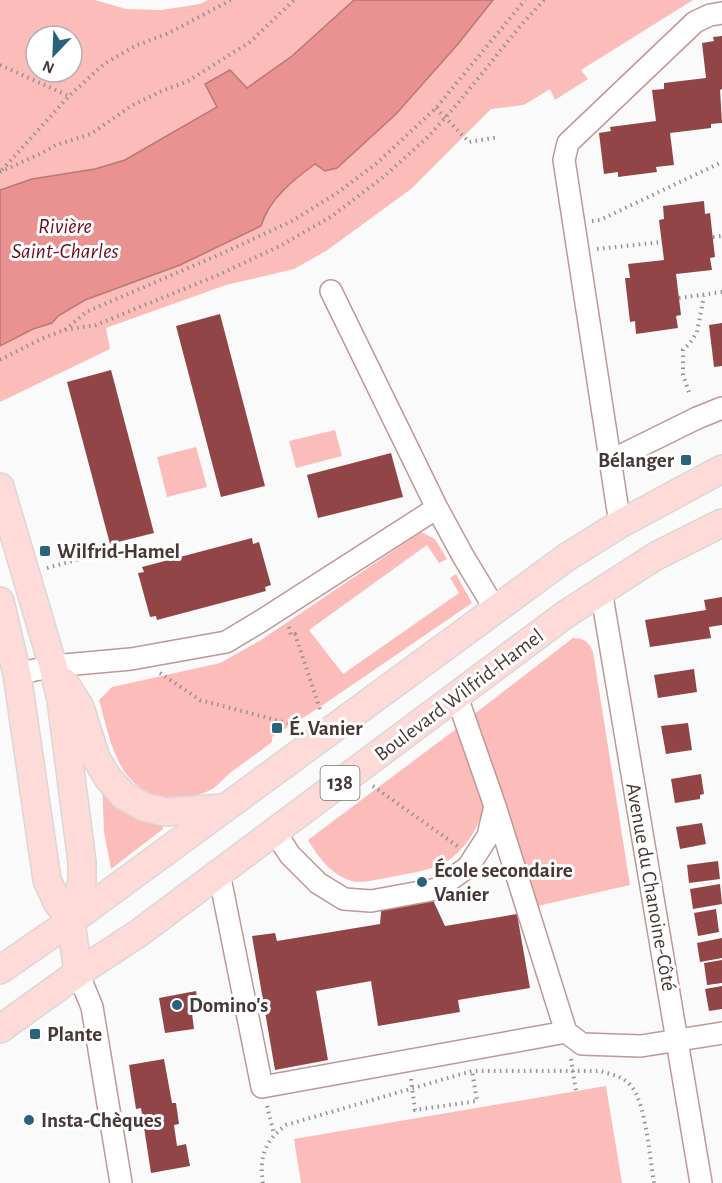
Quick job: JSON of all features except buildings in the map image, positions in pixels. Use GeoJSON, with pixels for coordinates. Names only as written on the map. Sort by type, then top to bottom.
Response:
{"type":"FeatureCollection","features":[{"type":"Feature","properties":{"kind":"main road","name":"138"},"geometry":{"type":"LineString","coordinates":[[0,970],[72,921],[567,557],[620,524],[722,469]]}},
{"type":"Feature","properties":{"kind":"main road"},"geometry":{"type":"LineString","coordinates":[[1,495],[53,666],[69,748],[82,862],[82,881],[72,921],[78,973]]}},
{"type":"Feature","properties":{"kind":"main road","name":"Boulevard Wilfrid-Hamel"},"geometry":{"type":"LineString","coordinates":[[0,1029],[139,933],[601,590],[656,556],[722,522]]}},
{"type":"Feature","properties":{"kind":"main road"},"geometry":{"type":"LineString","coordinates":[[0,601],[17,674],[47,880],[57,902],[72,921]]}},
{"type":"Feature","properties":{"kind":"main road"},"geometry":{"type":"LineString","coordinates":[[53,666],[80,707],[96,758],[108,778],[123,795],[144,807],[165,812],[223,808]]}},
{"type":"Feature","properties":{"kind":"street"},"geometry":{"type":"LineString","coordinates":[[620,524],[564,160],[568,143],[695,22],[710,15],[722,13]]}},
{"type":"Feature","properties":{"kind":"street"},"geometry":{"type":"LineString","coordinates":[[331,291],[437,508],[495,609]]}},
{"type":"Feature","properties":{"kind":"street"},"geometry":{"type":"LineString","coordinates":[[610,461],[722,408]]}},
{"type":"Feature","properties":{"kind":"street"},"geometry":{"type":"LineString","coordinates":[[17,674],[53,666],[138,658],[226,642],[437,508]]}},
{"type":"Feature","properties":{"kind":"street","name":"Avenue du Chanoine-Côté"},"geometry":{"type":"LineString","coordinates":[[601,590],[701,1183]]}},
{"type":"Feature","properties":{"kind":"street"},"geometry":{"type":"LineString","coordinates":[[457,697],[574,1038]]}},
{"type":"Feature","properties":{"kind":"street"},"geometry":{"type":"LineString","coordinates":[[275,832],[290,855],[318,883],[344,899],[370,902],[437,889],[468,867],[488,836],[495,806]]}},
{"type":"Feature","properties":{"kind":"street"},"geometry":{"type":"LineString","coordinates":[[219,873],[262,1087],[469,1049],[574,1038],[641,1046],[722,1033]]}},
{"type":"Feature","properties":{"kind":"street"},"geometry":{"type":"LineString","coordinates":[[78,973],[92,1007],[121,1183]]}},
{"type":"Feature","properties":{"kind":"path"},"geometry":{"type":"LineString","coordinates":[[0,172],[69,96],[104,64],[135,46],[169,33],[231,0]]}},
{"type":"Feature","properties":{"kind":"path"},"geometry":{"type":"LineString","coordinates":[[0,172],[56,145],[91,134],[131,106],[188,81],[250,42],[294,0]]}},
{"type":"Feature","properties":{"kind":"path"},"geometry":{"type":"LineString","coordinates":[[64,330],[86,312],[292,221],[337,193],[377,163],[436,108],[525,0]]}},
{"type":"Feature","properties":{"kind":"path"},"geometry":{"type":"LineString","coordinates":[[0,360],[64,330],[96,325],[218,275],[282,246],[332,216],[382,178],[426,139],[544,0]]}},
{"type":"Feature","properties":{"kind":"path"},"geometry":{"type":"LineString","coordinates":[[0,65],[69,96]]}},
{"type":"Feature","properties":{"kind":"path"},"geometry":{"type":"LineString","coordinates":[[436,108],[469,142],[499,136]]}},
{"type":"Feature","properties":{"kind":"path"},"geometry":{"type":"LineString","coordinates":[[600,220],[722,162]]}},
{"type":"Feature","properties":{"kind":"path"},"geometry":{"type":"LineString","coordinates":[[713,237],[722,236]]}},
{"type":"Feature","properties":{"kind":"path"},"geometry":{"type":"LineString","coordinates":[[578,250],[662,242]]}},
{"type":"Feature","properties":{"kind":"path"},"geometry":{"type":"LineString","coordinates":[[679,298],[722,292]]}},
{"type":"Feature","properties":{"kind":"path"},"geometry":{"type":"LineString","coordinates":[[689,392],[683,375],[683,350],[694,338],[704,296]]}},
{"type":"Feature","properties":{"kind":"path"},"geometry":{"type":"LineString","coordinates":[[26,574],[91,556]]}},
{"type":"Feature","properties":{"kind":"path"},"geometry":{"type":"LineString","coordinates":[[282,607],[291,635],[295,634],[320,709]]}},
{"type":"Feature","properties":{"kind":"path"},"geometry":{"type":"LineString","coordinates":[[138,658],[200,700],[295,725]]}},
{"type":"Feature","properties":{"kind":"path"},"geometry":{"type":"LineString","coordinates":[[373,786],[474,857]]}},
{"type":"Feature","properties":{"kind":"path"},"geometry":{"type":"LineString","coordinates":[[574,1038],[570,1060],[576,1091]]}},
{"type":"Feature","properties":{"kind":"path"},"geometry":{"type":"LineString","coordinates":[[408,1060],[416,1110],[477,1101],[469,1049]]}},
{"type":"Feature","properties":{"kind":"path"},"geometry":{"type":"LineString","coordinates":[[263,1183],[261,1169],[263,1152],[274,1134],[286,1125],[472,1071],[600,1071],[616,1075],[632,1087],[641,1107],[654,1183]]}},
{"type":"Feature","properties":{"kind":"path"},"geometry":{"type":"LineString","coordinates":[[262,1087],[274,1134]]}},
{"type":"Feature","properties":{"kind":"shaded area"},"geometry":{"type":"Polygon","coordinates":[[[0,0],[95,0],[126,9],[161,10],[200,4],[208,0],[354,0],[292,56],[247,88],[206,85],[217,106],[125,160],[95,169],[32,179],[0,190],[0,0]]]}},
{"type":"Feature","properties":{"kind":"shaded area"},"geometry":{"type":"Polygon","coordinates":[[[493,0],[693,0],[581,70],[588,79],[555,100],[550,89],[524,105],[491,109],[411,189],[326,251],[294,269],[226,285],[106,328],[110,349],[0,402],[0,346],[52,323],[58,316],[85,300],[180,265],[261,226],[264,217],[287,185],[421,86],[493,0]]]}},
{"type":"Feature","properties":{"kind":"shaded area"},"geometry":{"type":"Polygon","coordinates":[[[335,430],[342,456],[296,468],[289,441],[335,430]]]}},
{"type":"Feature","properties":{"kind":"shaded area"},"geometry":{"type":"Polygon","coordinates":[[[196,447],[207,487],[167,497],[157,457],[196,447]]]}},
{"type":"Feature","properties":{"kind":"shaded area"},"geometry":{"type":"Polygon","coordinates":[[[421,532],[435,539],[447,559],[439,563],[427,545],[309,630],[343,674],[459,593],[450,578],[456,574],[472,603],[272,737],[272,742],[231,772],[214,788],[195,796],[174,798],[155,795],[140,788],[129,777],[113,749],[99,700],[112,687],[220,663],[261,640],[421,532]]]}},
{"type":"Feature","properties":{"kind":"shaded area"},"geometry":{"type":"Polygon","coordinates":[[[573,638],[586,641],[593,652],[630,885],[533,907],[473,715],[573,638]]]}},
{"type":"Feature","properties":{"kind":"shaded area"},"geometry":{"type":"Polygon","coordinates":[[[460,726],[478,778],[484,804],[479,822],[462,848],[440,865],[371,881],[351,881],[329,868],[308,840],[460,726]]]}},
{"type":"Feature","properties":{"kind":"shaded area"},"geometry":{"type":"Polygon","coordinates":[[[102,779],[162,822],[163,829],[111,869],[104,832],[102,779]]]}},
{"type":"Feature","properties":{"kind":"shaded area"},"geometry":{"type":"Polygon","coordinates":[[[606,1086],[622,1183],[301,1183],[294,1139],[606,1086]]]}},
{"type":"Feature","properties":{"kind":"water","name":"Rivière Saint-Charles"},"geometry":{"type":"Polygon","coordinates":[[[354,0],[493,0],[458,44],[396,114],[337,168],[325,171],[315,164],[298,177],[276,199],[261,226],[180,265],[85,300],[58,316],[52,323],[33,329],[0,346],[0,190],[32,179],[95,169],[125,160],[217,107],[205,84],[230,70],[247,88],[292,56],[354,0]]]}},
{"type":"Feature","properties":{"kind":"place","name":"Bélanger"},"geometry":{"type":"Point","coordinates":[686,460]}},
{"type":"Feature","properties":{"kind":"place","name":"Wilfrid-Hamel"},"geometry":{"type":"Point","coordinates":[45,551]}},
{"type":"Feature","properties":{"kind":"place","name":"É. Vanier"},"geometry":{"type":"Point","coordinates":[277,728]}},
{"type":"Feature","properties":{"kind":"place","name":"École secondaire Vanier"},"geometry":{"type":"Point","coordinates":[422,882]}},
{"type":"Feature","properties":{"kind":"place","name":"Domino's"},"geometry":{"type":"Point","coordinates":[177,1005]}},
{"type":"Feature","properties":{"kind":"place","name":"Plante"},"geometry":{"type":"Point","coordinates":[35,1034]}},
{"type":"Feature","properties":{"kind":"place","name":"Insta-Chèques"},"geometry":{"type":"Point","coordinates":[29,1120]}}]}
